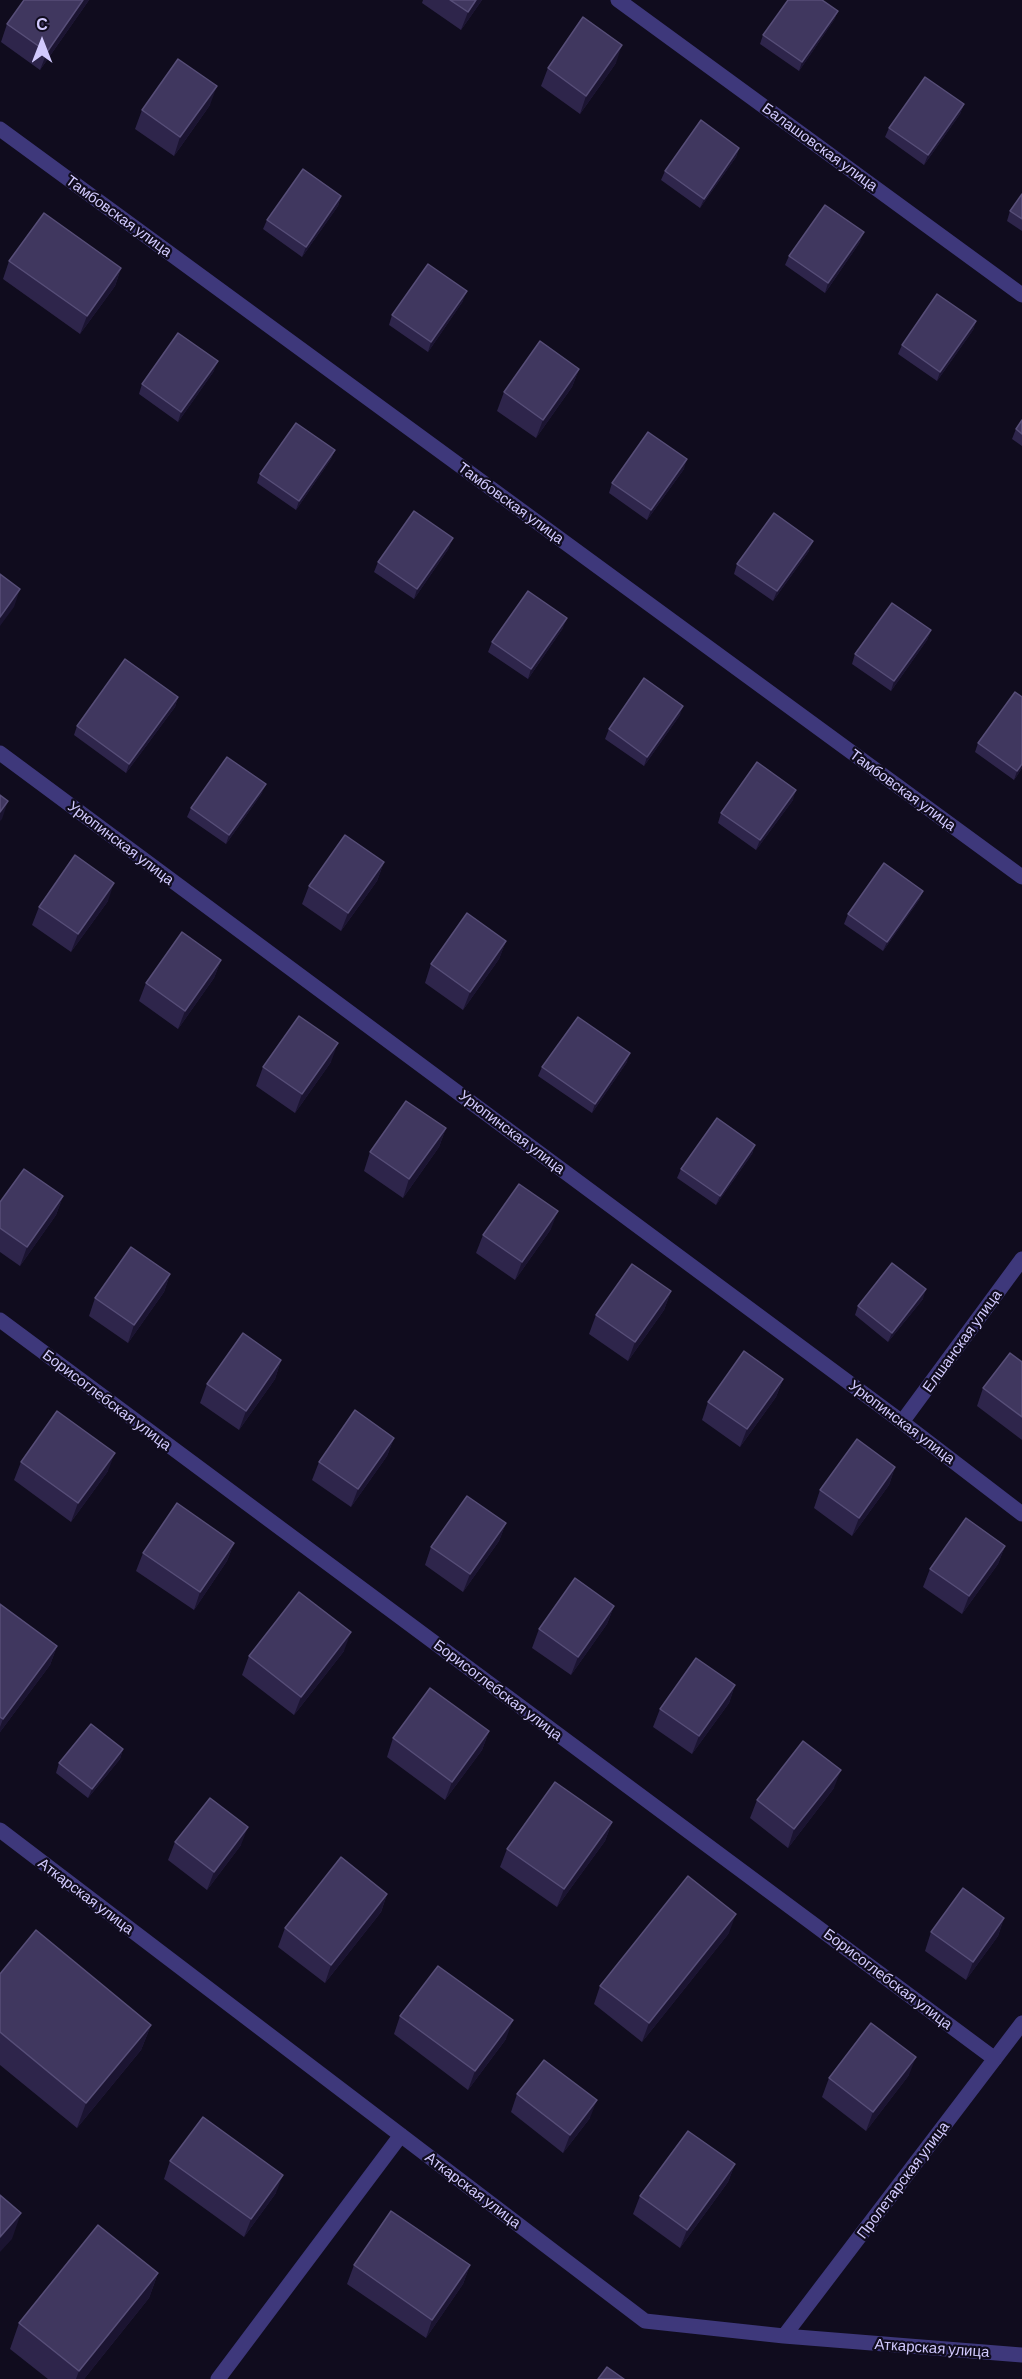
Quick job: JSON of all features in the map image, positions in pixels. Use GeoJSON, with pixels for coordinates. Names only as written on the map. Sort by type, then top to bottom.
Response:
{"type":"FeatureCollection","features":[{"type":"Feature","properties":{"kind":"street","name":"Балашовская улица"},"geometry":{"type":"LineString","coordinates":[[618,0],[1022,295]]}},
{"type":"Feature","properties":{"kind":"street","name":"Тамбовская улица"},"geometry":{"type":"LineString","coordinates":[[0,129],[1022,877]]}},
{"type":"Feature","properties":{"kind":"street","name":"Урюпинская улица"},"geometry":{"type":"LineString","coordinates":[[0,753],[902,1422],[1022,1514]]}},
{"type":"Feature","properties":{"kind":"street","name":"Елшанская улица"},"geometry":{"type":"LineString","coordinates":[[902,1422],[1022,1259]]}},
{"type":"Feature","properties":{"kind":"street","name":"Борисоглебская улица"},"geometry":{"type":"LineString","coordinates":[[0,1320],[995,2059]]}},
{"type":"Feature","properties":{"kind":"street","name":"Аткарская улица"},"geometry":{"type":"LineString","coordinates":[[0,1830],[645,2321],[784,2336],[1022,2355]]}},
{"type":"Feature","properties":{"kind":"street","name":"Пролетарская улица"},"geometry":{"type":"LineString","coordinates":[[784,2336],[1022,2023]]}},
{"type":"Feature","properties":{"kind":"street"},"geometry":{"type":"LineString","coordinates":[[218,2379],[401,2135]]}},
{"type":"Feature","properties":{"kind":"building"},"geometry":{"type":"Polygon","coordinates":[[[24,0],[83,0],[47,52],[7,24],[24,0]]]}},
{"type":"Feature","properties":{"kind":"building"},"geometry":{"type":"Polygon","coordinates":[[[450,0],[476,0],[468,12],[450,0]]]}},
{"type":"Feature","properties":{"kind":"building"},"geometry":{"type":"Polygon","coordinates":[[[788,0],[822,0],[838,11],[802,62],[763,35],[788,0]]]}},
{"type":"Feature","properties":{"kind":"building"},"geometry":{"type":"Polygon","coordinates":[[[583,17],[622,45],[586,96],[548,68],[583,17]]]}},
{"type":"Feature","properties":{"kind":"building"},"geometry":{"type":"Polygon","coordinates":[[[178,59],[217,86],[180,137],[142,110],[178,59]]]}},
{"type":"Feature","properties":{"kind":"building"},"geometry":{"type":"Polygon","coordinates":[[[925,77],[964,104],[928,155],[889,128],[925,77]]]}},
{"type":"Feature","properties":{"kind":"building"},"geometry":{"type":"Polygon","coordinates":[[[701,120],[739,148],[704,199],[665,171],[701,120]]]}},
{"type":"Feature","properties":{"kind":"building"},"geometry":{"type":"Polygon","coordinates":[[[303,169],[341,196],[306,247],[267,220],[303,169]]]}},
{"type":"Feature","properties":{"kind":"building"},"geometry":{"type":"Polygon","coordinates":[[[1022,194],[1022,219],[1010,211],[1022,194]]]}},
{"type":"Feature","properties":{"kind":"building"},"geometry":{"type":"Polygon","coordinates":[[[825,205],[864,232],[828,283],[789,256],[825,205]]]}},
{"type":"Feature","properties":{"kind":"building"},"geometry":{"type":"Polygon","coordinates":[[[44,213],[121,268],[87,316],[9,261],[44,213]]]}},
{"type":"Feature","properties":{"kind":"building"},"geometry":{"type":"Polygon","coordinates":[[[428,264],[467,291],[431,342],[392,315],[428,264]]]}},
{"type":"Feature","properties":{"kind":"building"},"geometry":{"type":"Polygon","coordinates":[[[937,294],[976,321],[940,372],[902,345],[937,294]]]}},
{"type":"Feature","properties":{"kind":"building"},"geometry":{"type":"Polygon","coordinates":[[[178,333],[218,361],[181,412],[142,384],[178,333]]]}},
{"type":"Feature","properties":{"kind":"building"},"geometry":{"type":"Polygon","coordinates":[[[540,341],[579,369],[543,420],[504,392],[540,341]]]}},
{"type":"Feature","properties":{"kind":"building"},"geometry":{"type":"Polygon","coordinates":[[[1022,420],[1022,434],[1016,429],[1022,420]]]}},
{"type":"Feature","properties":{"kind":"building"},"geometry":{"type":"Polygon","coordinates":[[[296,423],[335,450],[299,501],[260,474],[296,423]]]}},
{"type":"Feature","properties":{"kind":"building"},"geometry":{"type":"Polygon","coordinates":[[[648,432],[687,459],[651,510],[612,483],[648,432]]]}},
{"type":"Feature","properties":{"kind":"building"},"geometry":{"type":"Polygon","coordinates":[[[414,511],[453,538],[417,589],[378,562],[414,511]]]}},
{"type":"Feature","properties":{"kind":"building"},"geometry":{"type":"Polygon","coordinates":[[[774,513],[813,541],[777,591],[737,564],[774,513]]]}},
{"type":"Feature","properties":{"kind":"building"},"geometry":{"type":"Polygon","coordinates":[[[0,574],[20,589],[0,617],[0,574]]]}},
{"type":"Feature","properties":{"kind":"building"},"geometry":{"type":"Polygon","coordinates":[[[528,591],[567,618],[531,669],[492,642],[528,591]]]}},
{"type":"Feature","properties":{"kind":"building"},"geometry":{"type":"Polygon","coordinates":[[[892,603],[931,630],[894,681],[855,654],[892,603]]]}},
{"type":"Feature","properties":{"kind":"building"},"geometry":{"type":"Polygon","coordinates":[[[125,659],[178,697],[129,764],[77,726],[125,659]]]}},
{"type":"Feature","properties":{"kind":"building"},"geometry":{"type":"Polygon","coordinates":[[[644,678],[683,706],[647,757],[609,729],[644,678]]]}},
{"type":"Feature","properties":{"kind":"building"},"geometry":{"type":"Polygon","coordinates":[[[1015,692],[1022,697],[1022,764],[1017,771],[978,743],[1015,692]]]}},
{"type":"Feature","properties":{"kind":"building"},"geometry":{"type":"Polygon","coordinates":[[[227,757],[266,784],[229,835],[191,808],[227,757]]]}},
{"type":"Feature","properties":{"kind":"building"},"geometry":{"type":"Polygon","coordinates":[[[757,762],[796,790],[760,840],[721,813],[757,762]]]}},
{"type":"Feature","properties":{"kind":"building"},"geometry":{"type":"Polygon","coordinates":[[[0,795],[8,801],[0,812],[0,795]]]}},
{"type":"Feature","properties":{"kind":"building"},"geometry":{"type":"Polygon","coordinates":[[[345,835],[384,862],[348,913],[309,886],[345,835]]]}},
{"type":"Feature","properties":{"kind":"building"},"geometry":{"type":"Polygon","coordinates":[[[75,855],[114,883],[78,934],[39,907],[75,855]]]}},
{"type":"Feature","properties":{"kind":"building"},"geometry":{"type":"Polygon","coordinates":[[[884,863],[923,891],[887,942],[848,914],[884,863]]]}},
{"type":"Feature","properties":{"kind":"building"},"geometry":{"type":"Polygon","coordinates":[[[467,913],[506,941],[470,992],[431,964],[467,913]]]}},
{"type":"Feature","properties":{"kind":"building"},"geometry":{"type":"Polygon","coordinates":[[[182,932],[221,960],[185,1011],[146,983],[182,932]]]}},
{"type":"Feature","properties":{"kind":"building"},"geometry":{"type":"Polygon","coordinates":[[[299,1016],[338,1043],[302,1094],[263,1067],[299,1016]]]}},
{"type":"Feature","properties":{"kind":"building"},"geometry":{"type":"Polygon","coordinates":[[[578,1017],[630,1053],[595,1104],[542,1067],[578,1017]]]}},
{"type":"Feature","properties":{"kind":"building"},"geometry":{"type":"Polygon","coordinates":[[[406,1101],[446,1128],[409,1179],[370,1152],[406,1101]]]}},
{"type":"Feature","properties":{"kind":"building"},"geometry":{"type":"Polygon","coordinates":[[[717,1118],[755,1145],[720,1196],[681,1169],[717,1118]]]}},
{"type":"Feature","properties":{"kind":"building"},"geometry":{"type":"Polygon","coordinates":[[[24,1169],[63,1196],[27,1247],[0,1228],[0,1202],[24,1169]]]}},
{"type":"Feature","properties":{"kind":"building"},"geometry":{"type":"Polygon","coordinates":[[[519,1184],[558,1211],[522,1262],[483,1235],[519,1184]]]}},
{"type":"Feature","properties":{"kind":"building"},"geometry":{"type":"Polygon","coordinates":[[[131,1247],[170,1274],[134,1325],[95,1298],[131,1247]]]}},
{"type":"Feature","properties":{"kind":"building"},"geometry":{"type":"Polygon","coordinates":[[[892,1263],[926,1289],[892,1333],[858,1306],[892,1263]]]}},
{"type":"Feature","properties":{"kind":"building"},"geometry":{"type":"Polygon","coordinates":[[[632,1264],[671,1291],[635,1342],[596,1315],[632,1264]]]}},
{"type":"Feature","properties":{"kind":"building"},"geometry":{"type":"Polygon","coordinates":[[[243,1333],[281,1360],[246,1411],[207,1384],[243,1333]]]}},
{"type":"Feature","properties":{"kind":"building"},"geometry":{"type":"Polygon","coordinates":[[[744,1351],[783,1379],[747,1429],[708,1402],[744,1351]]]}},
{"type":"Feature","properties":{"kind":"building"},"geometry":{"type":"Polygon","coordinates":[[[1010,1353],[1022,1362],[1022,1417],[983,1388],[1010,1353]]]}},
{"type":"Feature","properties":{"kind":"building"},"geometry":{"type":"Polygon","coordinates":[[[355,1410],[394,1438],[358,1489],[319,1462],[355,1410]]]}},
{"type":"Feature","properties":{"kind":"building"},"geometry":{"type":"Polygon","coordinates":[[[57,1411],[115,1453],[78,1503],[21,1462],[57,1411]]]}},
{"type":"Feature","properties":{"kind":"building"},"geometry":{"type":"Polygon","coordinates":[[[857,1439],[895,1467],[859,1518],[820,1490],[857,1439]]]}},
{"type":"Feature","properties":{"kind":"building"},"geometry":{"type":"Polygon","coordinates":[[[467,1496],[506,1523],[470,1574],[431,1547],[467,1496]]]}},
{"type":"Feature","properties":{"kind":"building"},"geometry":{"type":"Polygon","coordinates":[[[177,1503],[234,1543],[200,1592],[143,1553],[177,1503]]]}},
{"type":"Feature","properties":{"kind":"building"},"geometry":{"type":"Polygon","coordinates":[[[966,1518],[1005,1546],[969,1596],[930,1569],[966,1518]]]}},
{"type":"Feature","properties":{"kind":"building"},"geometry":{"type":"Polygon","coordinates":[[[575,1578],[614,1606],[578,1657],[539,1629],[575,1578]]]}},
{"type":"Feature","properties":{"kind":"building"},"geometry":{"type":"Polygon","coordinates":[[[299,1592],[351,1632],[301,1697],[249,1656],[299,1592]]]}},
{"type":"Feature","properties":{"kind":"building"},"geometry":{"type":"Polygon","coordinates":[[[0,1604],[57,1646],[3,1719],[0,1717],[0,1604]]]}},
{"type":"Feature","properties":{"kind":"building"},"geometry":{"type":"Polygon","coordinates":[[[696,1658],[735,1685],[699,1736],[660,1709],[696,1658]]]}},
{"type":"Feature","properties":{"kind":"building"},"geometry":{"type":"Polygon","coordinates":[[[430,1688],[489,1731],[452,1782],[393,1738],[430,1688]]]}},
{"type":"Feature","properties":{"kind":"building"},"geometry":{"type":"Polygon","coordinates":[[[91,1724],[123,1749],[92,1789],[59,1763],[91,1724]]]}},
{"type":"Feature","properties":{"kind":"building"},"geometry":{"type":"Polygon","coordinates":[[[803,1741],[841,1770],[794,1829],[757,1800],[803,1741]]]}},
{"type":"Feature","properties":{"kind":"building"},"geometry":{"type":"Polygon","coordinates":[[[555,1782],[612,1822],[564,1889],[507,1849],[555,1782]]]}},
{"type":"Feature","properties":{"kind":"building"},"geometry":{"type":"Polygon","coordinates":[[[210,1798],[248,1827],[214,1872],[175,1842],[210,1798]]]}},
{"type":"Feature","properties":{"kind":"building"},"geometry":{"type":"Polygon","coordinates":[[[341,1857],[387,1894],[331,1965],[285,1928],[341,1857]]]}},
{"type":"Feature","properties":{"kind":"building"},"geometry":{"type":"Polygon","coordinates":[[[688,1876],[736,1914],[649,2023],[600,1986],[688,1876]]]}},
{"type":"Feature","properties":{"kind":"building"},"geometry":{"type":"Polygon","coordinates":[[[963,1888],[1004,1918],[973,1962],[931,1932],[963,1888]]]}},
{"type":"Feature","properties":{"kind":"building"},"geometry":{"type":"Polygon","coordinates":[[[36,1930],[151,2025],[86,2103],[0,2032],[0,1974],[36,1930]]]}},
{"type":"Feature","properties":{"kind":"building"},"geometry":{"type":"Polygon","coordinates":[[[438,1966],[513,2020],[475,2071],[400,2016],[438,1966]]]}},
{"type":"Feature","properties":{"kind":"building"},"geometry":{"type":"Polygon","coordinates":[[[871,2023],[916,2057],[873,2112],[829,2078],[871,2023]]]}},
{"type":"Feature","properties":{"kind":"building"},"geometry":{"type":"Polygon","coordinates":[[[544,2060],[597,2100],[570,2135],[517,2094],[544,2060]]]}},
{"type":"Feature","properties":{"kind":"building"},"geometry":{"type":"Polygon","coordinates":[[[203,2117],[283,2175],[251,2219],[170,2161],[203,2117]]]}},
{"type":"Feature","properties":{"kind":"building"},"geometry":{"type":"Polygon","coordinates":[[[688,2131],[735,2164],[687,2230],[640,2196],[688,2131]]]}},
{"type":"Feature","properties":{"kind":"building"},"geometry":{"type":"Polygon","coordinates":[[[0,2195],[21,2213],[0,2237],[0,2195]]]}},
{"type":"Feature","properties":{"kind":"building"},"geometry":{"type":"Polygon","coordinates":[[[391,2211],[470,2265],[432,2320],[354,2265],[391,2211]]]}},
{"type":"Feature","properties":{"kind":"building"},"geometry":{"type":"Polygon","coordinates":[[[98,2225],[158,2273],[79,2371],[19,2323],[98,2225]]]}},
{"type":"Feature","properties":{"kind":"building"},"geometry":{"type":"Polygon","coordinates":[[[607,2367],[624,2379],[598,2379],[607,2367]]]}}]}
